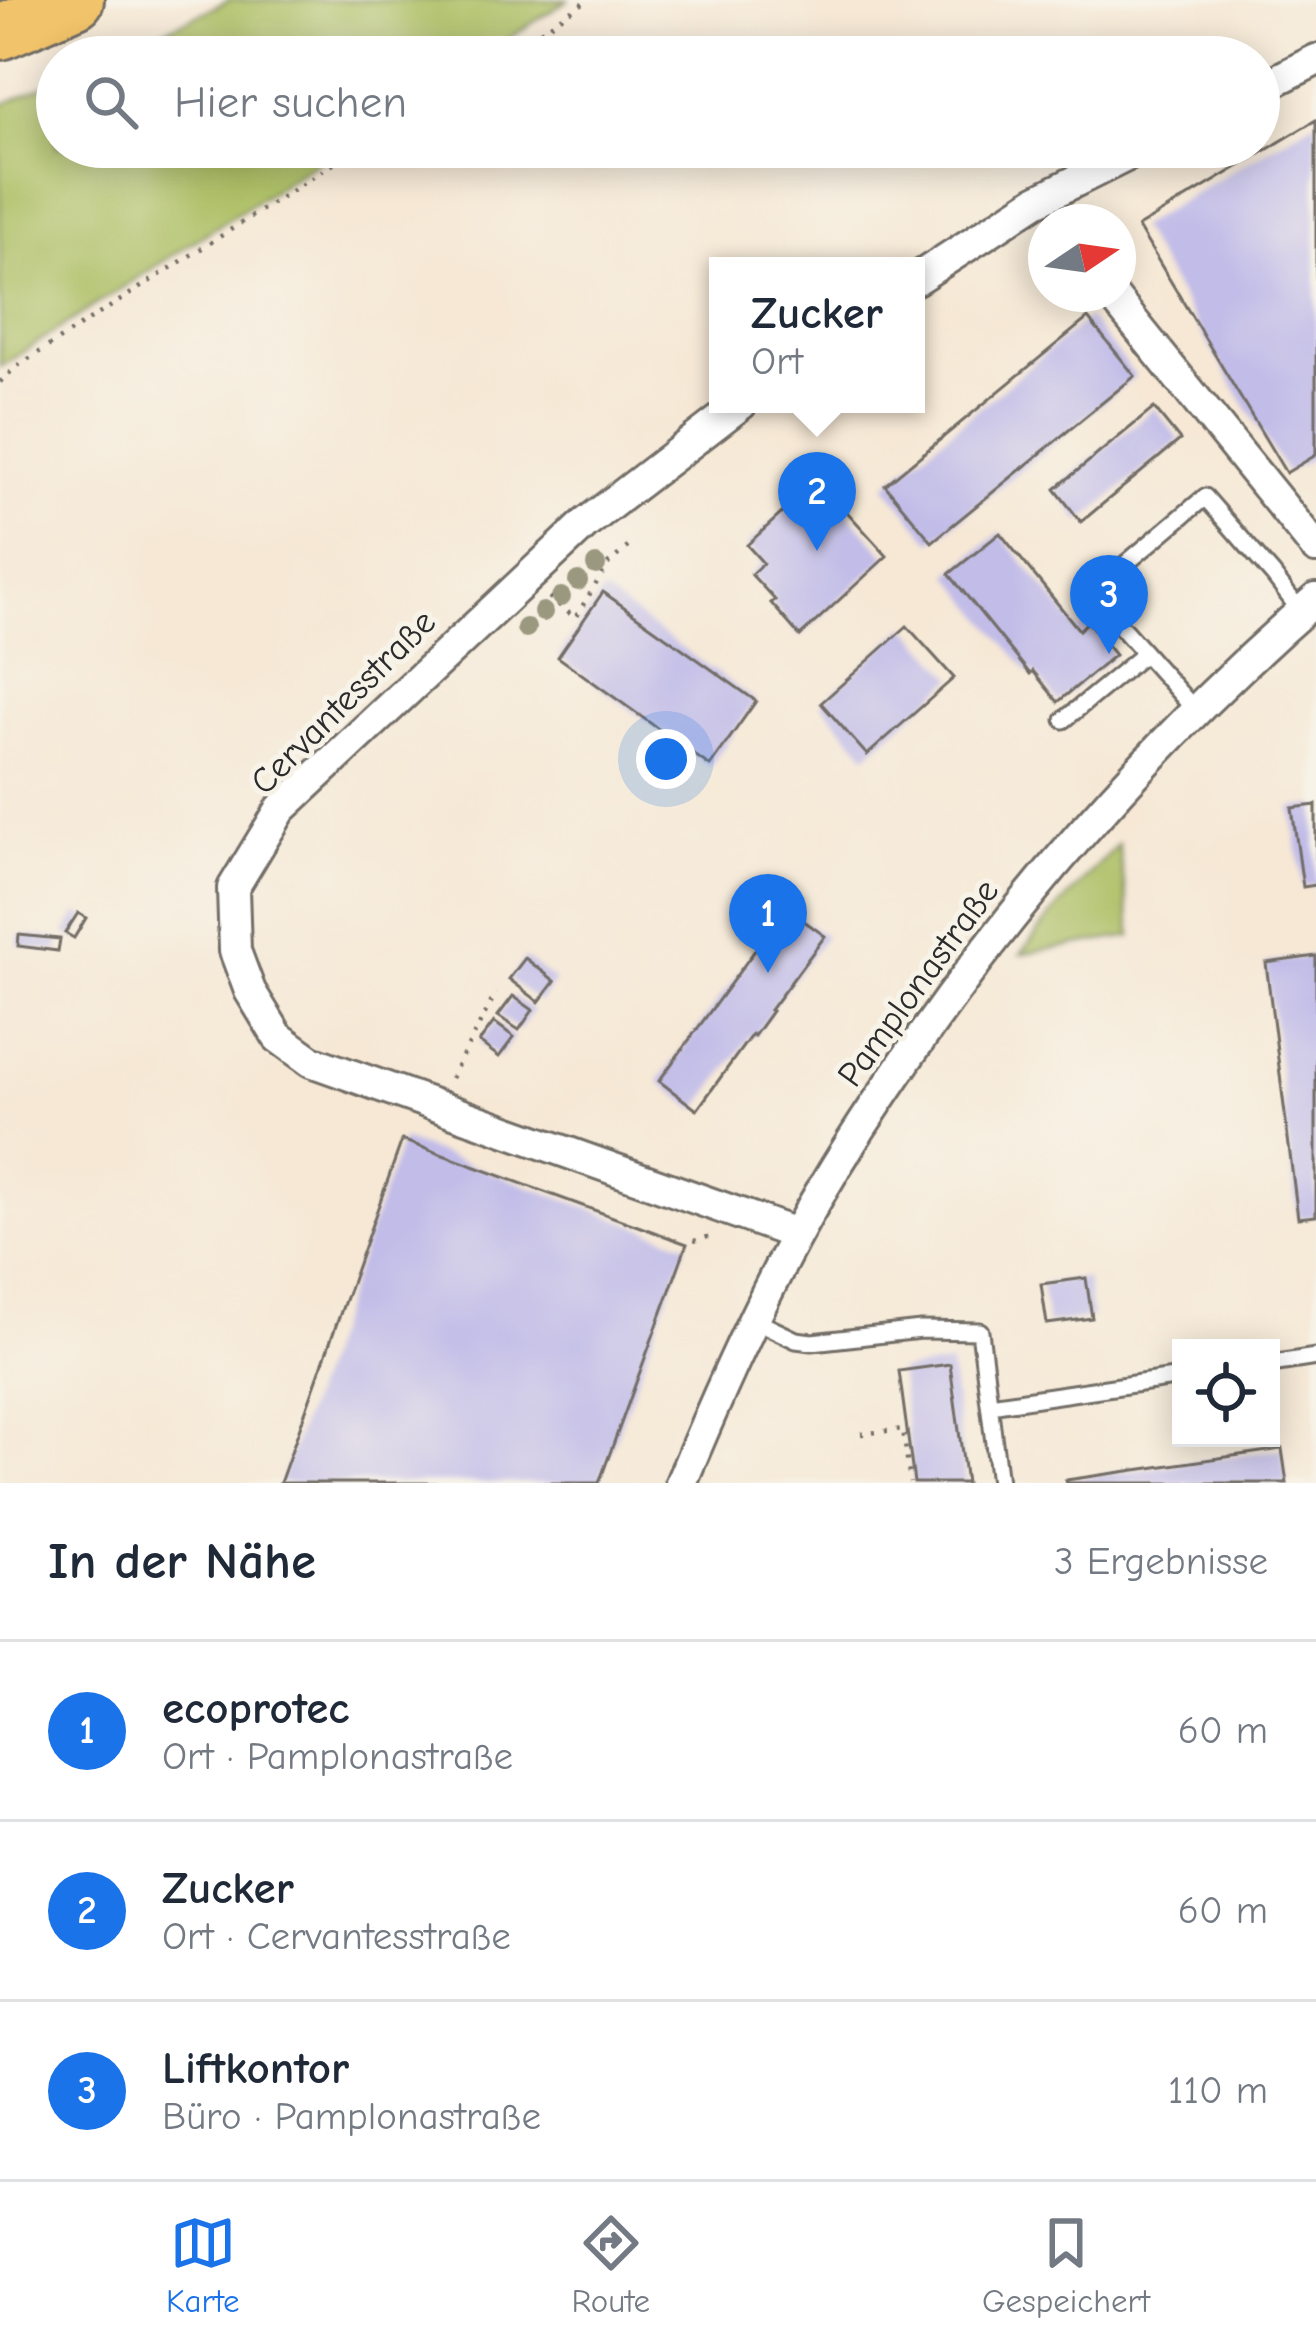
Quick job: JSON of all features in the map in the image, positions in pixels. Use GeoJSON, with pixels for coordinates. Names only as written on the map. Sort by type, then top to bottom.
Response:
{"type":"FeatureCollection","features":[{"type":"Feature","properties":{"kind":"highway"},"geometry":{"type":"LineString","coordinates":[[0,32],[76,0]]}},
{"type":"Feature","properties":{"kind":"street"},"geometry":{"type":"LineString","coordinates":[[1280,78],[1316,60]]}},
{"type":"Feature","properties":{"kind":"street"},"geometry":{"type":"LineString","coordinates":[[1057,204],[1112,168]]}},
{"type":"Feature","properties":{"kind":"street"},"geometry":{"type":"LineString","coordinates":[[925,274],[1028,221]]}},
{"type":"Feature","properties":{"kind":"street"},"geometry":{"type":"LineString","coordinates":[[1126,312],[1316,548]]}},
{"type":"Feature","properties":{"kind":"street","name":"Cervantesstraße"},"geometry":{"type":"LineString","coordinates":[[729,413],[586,524],[281,808],[233,888],[235,951],[250,991],[278,1037],[311,1061],[796,1234]]}},
{"type":"Feature","properties":{"kind":"street","name":"Pamplonastraße"},"geometry":{"type":"LineString","coordinates":[[681,1483],[722,1383],[796,1234],[877,1102],[956,987],[1113,796],[1195,710],[1308,606]]}},
{"type":"Feature","properties":{"kind":"lane"},"geometry":{"type":"LineString","coordinates":[[1195,710],[1090,592],[1204,497],[1308,606]]}},
{"type":"Feature","properties":{"kind":"lane"},"geometry":{"type":"LineString","coordinates":[[1064,720],[1144,654]]}},
{"type":"Feature","properties":{"kind":"lane"},"geometry":{"type":"LineString","coordinates":[[754,1320],[796,1340],[812,1342],[921,1330],[980,1331],[999,1483]]}},
{"type":"Feature","properties":{"kind":"lane"},"geometry":{"type":"LineString","coordinates":[[1280,1363],[1316,1358]]}},
{"type":"Feature","properties":{"kind":"lane"},"geometry":{"type":"LineString","coordinates":[[990,1405],[1172,1378]]}},
{"type":"Feature","properties":{"kind":"path"},"geometry":{"type":"LineString","coordinates":[[532,36],[588,0]]}},
{"type":"Feature","properties":{"kind":"path"},"geometry":{"type":"LineString","coordinates":[[0,382],[326,168]]}},
{"type":"Feature","properties":{"kind":"path"},"geometry":{"type":"LineString","coordinates":[[547,596],[575,618],[609,563],[629,546]]}},
{"type":"Feature","properties":{"kind":"path"},"geometry":{"type":"LineString","coordinates":[[464,1054],[496,993]]}},
{"type":"Feature","properties":{"kind":"path"},"geometry":{"type":"LineString","coordinates":[[694,1241],[715,1235]]}},
{"type":"Feature","properties":{"kind":"path"},"geometry":{"type":"LineString","coordinates":[[861,1434],[902,1429],[910,1483]]}},
{"type":"Feature","properties":{"kind":"green space"},"geometry":{"type":"Polygon","coordinates":[[[230,0],[568,0],[512,36],[152,36],[230,0]]]}},
{"type":"Feature","properties":{"kind":"green space"},"geometry":{"type":"Polygon","coordinates":[[[36,90],[36,168],[308,168],[0,367],[0,106],[36,90]]]}},
{"type":"Feature","properties":{"kind":"green space"},"geometry":{"type":"Polygon","coordinates":[[[1118,844],[1132,936],[1021,954],[1049,918],[1118,844]]]}},
{"type":"Feature","properties":{"kind":"building"},"geometry":{"type":"Polygon","coordinates":[[[1316,120],[1316,455],[1286,473],[1138,227],[1236,168],[1280,168],[1280,142],[1316,120]]]}},
{"type":"Feature","properties":{"kind":"building"},"geometry":{"type":"Polygon","coordinates":[[[1088,318],[1135,376],[932,542],[885,485],[1088,318]]]}},
{"type":"Feature","properties":{"kind":"building"},"geometry":{"type":"Polygon","coordinates":[[[1154,408],[1180,440],[1081,522],[1055,489],[1154,408]]]}},
{"type":"Feature","properties":{"kind":"building"},"geometry":{"type":"Polygon","coordinates":[[[818,480],[887,556],[800,636],[751,574],[763,563],[747,545],[818,480]]]}},
{"type":"Feature","properties":{"kind":"building"},"geometry":{"type":"Polygon","coordinates":[[[1000,533],[1079,630],[1088,622],[1115,655],[1058,702],[949,574],[1000,533]]]}},
{"type":"Feature","properties":{"kind":"building"},"geometry":{"type":"Polygon","coordinates":[[[603,592],[756,701],[710,766],[558,657],[603,592]]]}},
{"type":"Feature","properties":{"kind":"building"},"geometry":{"type":"Polygon","coordinates":[[[907,626],[954,678],[867,755],[821,703],[907,626]]]}},
{"type":"Feature","properties":{"kind":"building"},"geometry":{"type":"Polygon","coordinates":[[[1316,805],[1316,885],[1303,887],[1292,808],[1316,805]]]}},
{"type":"Feature","properties":{"kind":"building"},"geometry":{"type":"Polygon","coordinates":[[[786,908],[825,936],[697,1110],[659,1081],[786,908]]]}},
{"type":"Feature","properties":{"kind":"building"},"geometry":{"type":"Polygon","coordinates":[[[78,913],[86,918],[74,938],[65,933],[78,913]]]}},
{"type":"Feature","properties":{"kind":"building"},"geometry":{"type":"Polygon","coordinates":[[[19,935],[60,939],[58,951],[18,946],[19,935]]]}},
{"type":"Feature","properties":{"kind":"building"},"geometry":{"type":"Polygon","coordinates":[[[1316,956],[1316,1216],[1298,1218],[1266,963],[1316,956]]]}},
{"type":"Feature","properties":{"kind":"building"},"geometry":{"type":"Polygon","coordinates":[[[525,958],[555,981],[539,1002],[509,979],[525,958]]]}},
{"type":"Feature","properties":{"kind":"building"},"geometry":{"type":"Polygon","coordinates":[[[513,996],[533,1010],[519,1030],[498,1016],[513,996]]]}},
{"type":"Feature","properties":{"kind":"building"},"geometry":{"type":"Polygon","coordinates":[[[494,1022],[514,1037],[499,1057],[479,1042],[494,1022]]]}},
{"type":"Feature","properties":{"kind":"building"},"geometry":{"type":"Polygon","coordinates":[[[402,1140],[687,1244],[599,1483],[280,1483],[402,1140]]]}},
{"type":"Feature","properties":{"kind":"building"},"geometry":{"type":"Polygon","coordinates":[[[1086,1278],[1092,1318],[1047,1324],[1041,1284],[1086,1278]]]}},
{"type":"Feature","properties":{"kind":"building"},"geometry":{"type":"Polygon","coordinates":[[[950,1364],[966,1483],[914,1483],[899,1371],[950,1364]]]}},
{"type":"Feature","properties":{"kind":"building"},"geometry":{"type":"Polygon","coordinates":[[[1282,1449],[1287,1483],[1066,1480],[1282,1449]]]}},
{"type":"Feature","properties":{"kind":"place","name":"Zucker"},"geometry":{"type":"Point","coordinates":[817,551]}},
{"type":"Feature","properties":{"kind":"place","name":"Liftkontor"},"geometry":{"type":"Point","coordinates":[1109,654]}},
{"type":"Feature","properties":{"kind":"place","name":"ecoprotec"},"geometry":{"type":"Point","coordinates":[768,973]}}]}
